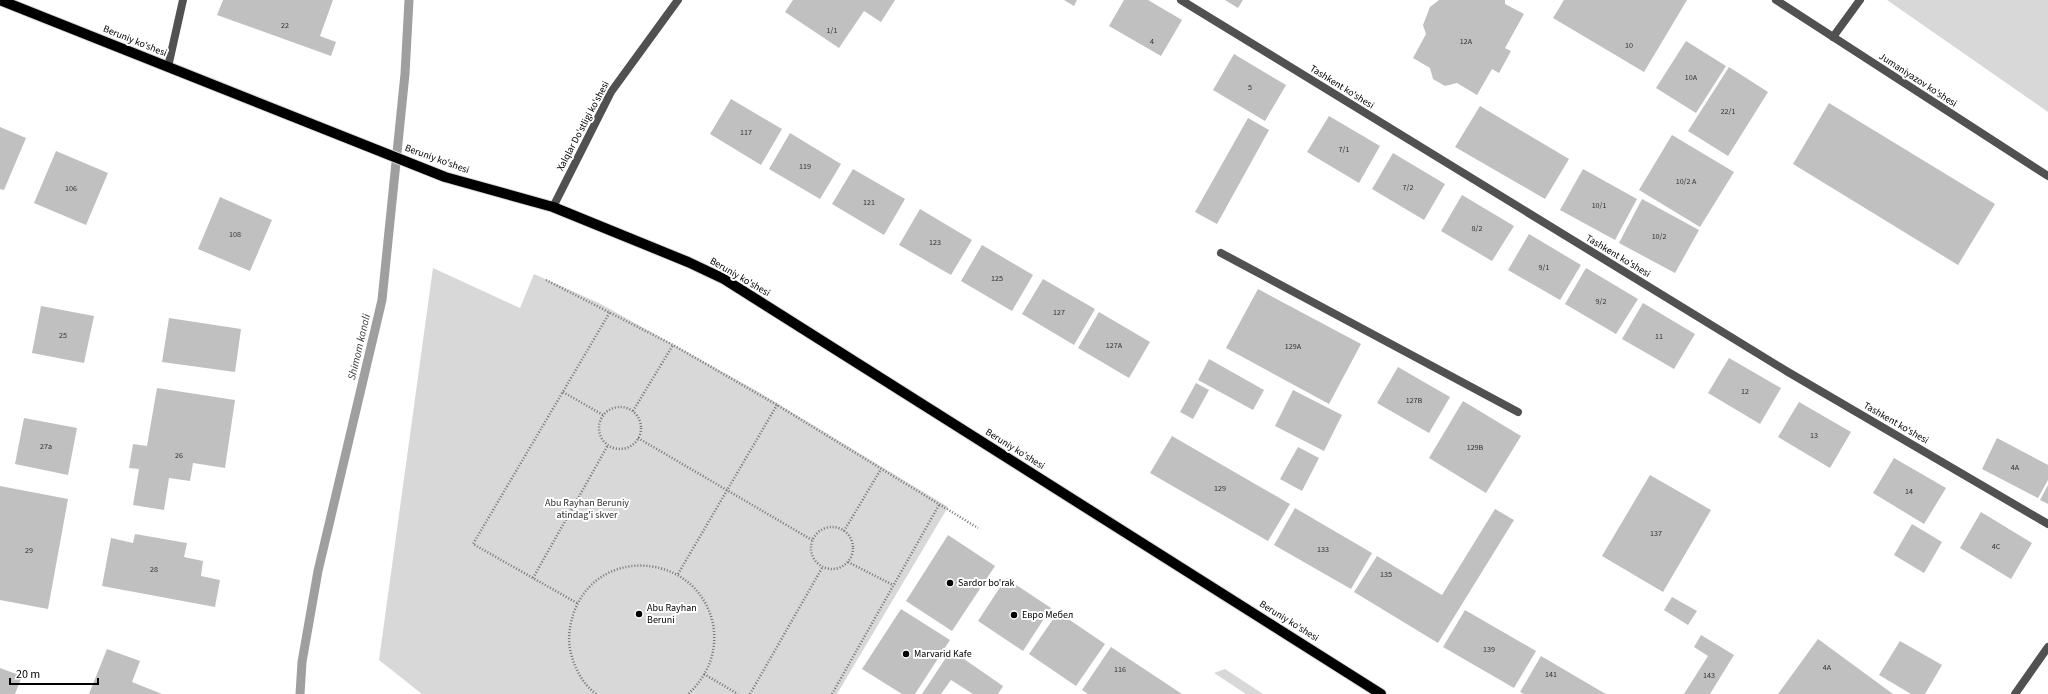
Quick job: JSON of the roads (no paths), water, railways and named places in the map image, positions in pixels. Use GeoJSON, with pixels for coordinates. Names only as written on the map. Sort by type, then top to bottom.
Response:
{"type":"FeatureCollection","features":[{"type":"Feature","properties":{"kind":"main road","name":"Beruniy ko'shesi"},"geometry":{"type":"LineString","coordinates":[[0,0],[445,176],[553,207],[688,262],[724,279],[1381,694]]}},
{"type":"Feature","properties":{"kind":"street"},"geometry":{"type":"LineString","coordinates":[[168,67],[183,0]]}},
{"type":"Feature","properties":{"kind":"street","name":"Xalqlar Do'stligi ko'shesi"},"geometry":{"type":"LineString","coordinates":[[553,207],[611,92],[678,0]]}},
{"type":"Feature","properties":{"kind":"street","name":"Tashkent ko'shesi"},"geometry":{"type":"LineString","coordinates":[[1181,0],[1788,372],[2048,524]]}},
{"type":"Feature","properties":{"kind":"street","name":"Jumaniyazov ko'shesi"},"geometry":{"type":"LineString","coordinates":[[1776,0],[2048,176]]}},
{"type":"Feature","properties":{"kind":"street"},"geometry":{"type":"LineString","coordinates":[[1833,37],[1860,0]]}},
{"type":"Feature","properties":{"kind":"street"},"geometry":{"type":"LineString","coordinates":[[1221,253],[1518,412]]}},
{"type":"Feature","properties":{"kind":"street"},"geometry":{"type":"LineString","coordinates":[[2015,694],[2048,647]]}},
{"type":"Feature","properties":{"kind":"waterway","name":"Shimom kanali"},"geometry":{"type":"LineString","coordinates":[[300,694],[302,662],[318,571],[382,300],[405,74],[409,0]]}},
{"type":"Feature","properties":{"kind":"place","name":"Sardor bo'rak"},"geometry":{"type":"Point","coordinates":[950,583]}},
{"type":"Feature","properties":{"kind":"place","name":"Abu Rayhan Beruni"},"geometry":{"type":"Point","coordinates":[639,614]}},
{"type":"Feature","properties":{"kind":"place","name":"Евро Мебел"},"geometry":{"type":"Point","coordinates":[1014,615]}},
{"type":"Feature","properties":{"kind":"place","name":"Marvarid Kafe"},"geometry":{"type":"Point","coordinates":[906,654]}},
{"type":"Feature","properties":{"kind":"park label","name":"Abu Rayhan Beruniy atindag'i skver"},"geometry":{"type":"Point","coordinates":[587,508]}}]}
